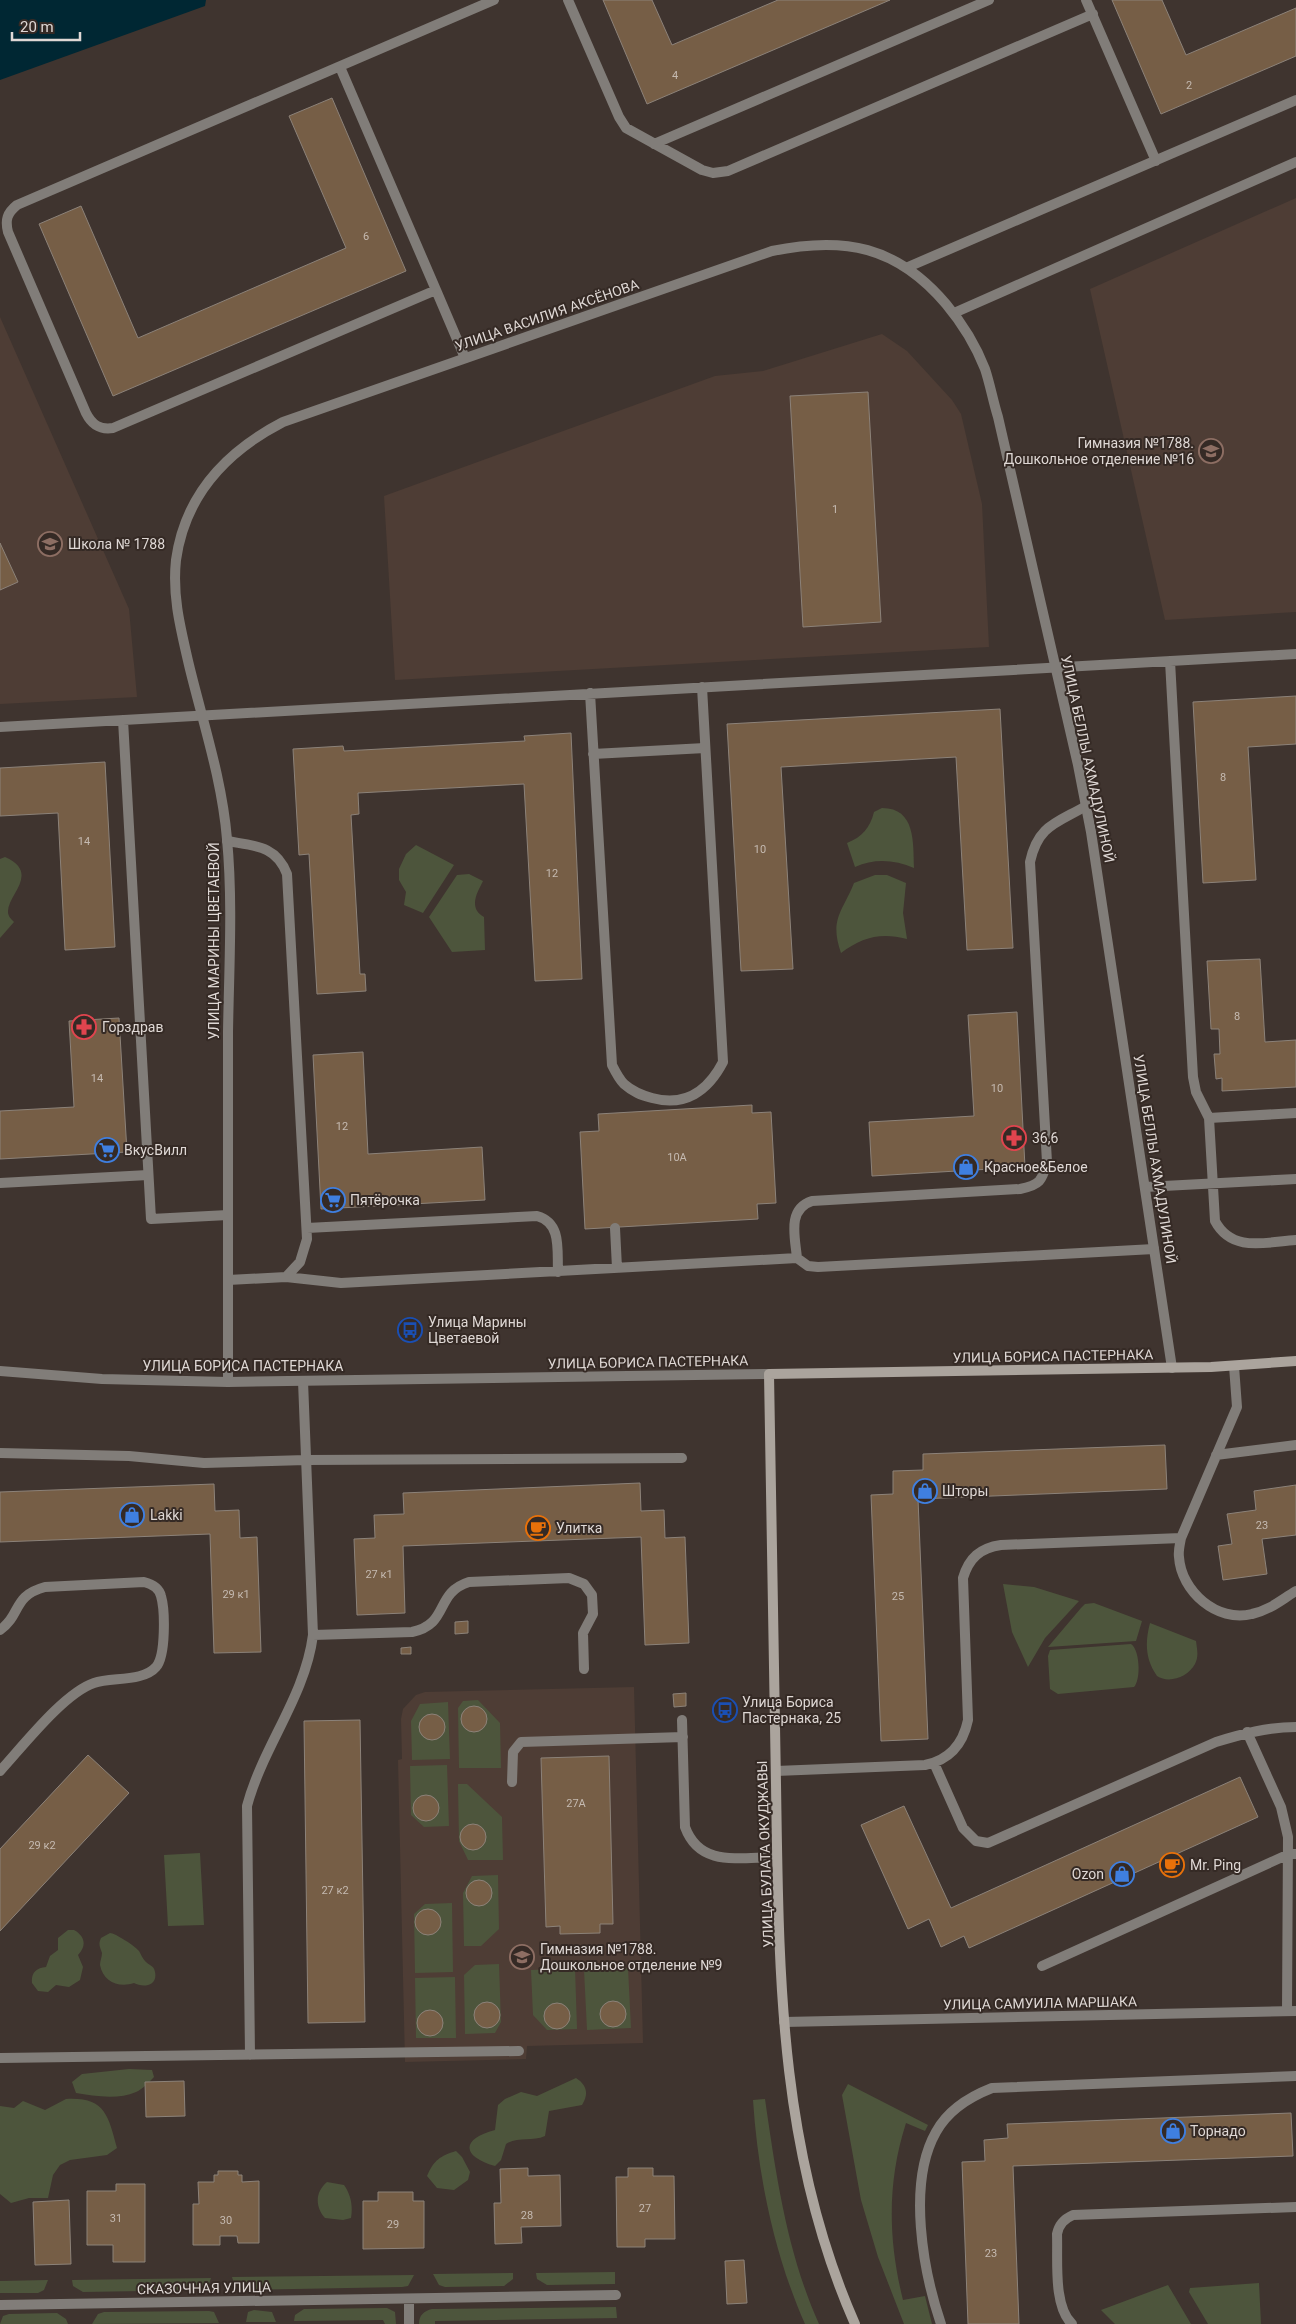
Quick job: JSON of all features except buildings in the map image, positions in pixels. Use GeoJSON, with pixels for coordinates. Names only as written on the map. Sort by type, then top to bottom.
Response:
{"type":"FeatureCollection","features":[{"type":"Feature","properties":{"kind":"street"},"geometry":{"type":"LineString","coordinates":[[436,290],[113,428],[106,429],[95,426],[86,413],[8,232],[6,223],[10,211],[17,205],[494,0]]}},
{"type":"Feature","properties":{"kind":"street"},"geometry":{"type":"LineString","coordinates":[[568,0],[618,117],[630,131],[707,172],[728,171],[1093,14]]}},
{"type":"Feature","properties":{"kind":"street"},"geometry":{"type":"LineString","coordinates":[[654,144],[975,3],[989,0]]}},
{"type":"Feature","properties":{"kind":"street"},"geometry":{"type":"LineString","coordinates":[[1086,0],[1156,161]]}},
{"type":"Feature","properties":{"kind":"street"},"geometry":{"type":"LineString","coordinates":[[340,66],[465,358]]}},
{"type":"Feature","properties":{"kind":"street"},"geometry":{"type":"LineString","coordinates":[[908,267],[1296,100]]}},
{"type":"Feature","properties":{"kind":"street"},"geometry":{"type":"LineString","coordinates":[[954,314],[1296,162]]}},
{"type":"Feature","properties":{"kind":"street","name":"УЛИЦА ВАСИЛИЯ АКСЁНОВА"},"geometry":{"type":"LineString","coordinates":[[228,459],[256,436],[283,422],[772,251],[796,246],[826,244],[866,249],[888,256]]}},
{"type":"Feature","properties":{"kind":"street","name":"УЛИЦА БЕЛЛЫ АХМАДУЛИНОЙ"},"geometry":{"type":"LineString","coordinates":[[888,256],[908,267],[932,288],[954,314],[984,368],[998,417],[1086,806],[1172,1368]]}},
{"type":"Feature","properties":{"kind":"street","name":"УЛИЦА МАРИНЫ ЦВЕТАЕВОЙ"},"geometry":{"type":"LineString","coordinates":[[228,459],[209,481],[192,509],[184,527],[176,560],[174,582],[177,614],[216,770],[227,841],[228,1382]]}},
{"type":"Feature","properties":{"kind":"street"},"geometry":{"type":"LineString","coordinates":[[0,727],[1296,654]]}},
{"type":"Feature","properties":{"kind":"street"},"geometry":{"type":"LineString","coordinates":[[1170,661],[1193,1077],[1196,1092],[1209,1118],[1215,1221],[1225,1236],[1242,1243],[1296,1240]]}},
{"type":"Feature","properties":{"kind":"street"},"geometry":{"type":"LineString","coordinates":[[590,693],[612,1065],[622,1083],[636,1094],[665,1102],[684,1099],[704,1089],[715,1077],[723,1062],[702,687]]}},
{"type":"Feature","properties":{"kind":"street"},"geometry":{"type":"LineString","coordinates":[[123,720],[151,1220],[228,1215]]}},
{"type":"Feature","properties":{"kind":"street"},"geometry":{"type":"LineString","coordinates":[[593,754],[705,748]]}},
{"type":"Feature","properties":{"kind":"street"},"geometry":{"type":"LineString","coordinates":[[797,1258],[794,1219],[796,1212],[804,1203],[1020,1189],[1034,1186],[1042,1178],[1047,1162],[1030,862],[1033,844],[1041,832],[1086,806]]}},
{"type":"Feature","properties":{"kind":"street"},"geometry":{"type":"LineString","coordinates":[[227,841],[270,851],[283,864],[286,874],[307,1228],[304,1255],[296,1269],[286,1277]]}},
{"type":"Feature","properties":{"kind":"street"},"geometry":{"type":"LineString","coordinates":[[1209,1118],[1296,1113]]}},
{"type":"Feature","properties":{"kind":"street"},"geometry":{"type":"LineString","coordinates":[[0,1183],[148,1175]]}},
{"type":"Feature","properties":{"kind":"street"},"geometry":{"type":"LineString","coordinates":[[1145,1187],[1296,1178]]}},
{"type":"Feature","properties":{"kind":"street"},"geometry":{"type":"LineString","coordinates":[[307,1228],[537,1216],[546,1218],[553,1224],[556,1237],[558,1272]]}},
{"type":"Feature","properties":{"kind":"street"},"geometry":{"type":"LineString","coordinates":[[615,1228],[617,1268]]}},
{"type":"Feature","properties":{"kind":"street"},"geometry":{"type":"LineString","coordinates":[[228,1280],[286,1277],[340,1283],[797,1258],[808,1266],[818,1267],[1154,1249]]}},
{"type":"Feature","properties":{"kind":"street","name":"УЛИЦА БОРИСА ПАСТЕРНАКА"},"geometry":{"type":"LineString","coordinates":[[0,1371],[102,1379],[228,1382],[1172,1368],[1296,1361]]}},
{"type":"Feature","properties":{"kind":"street"},"geometry":{"type":"LineString","coordinates":[[1234,1366],[1237,1406],[1181,1538],[1179,1557],[1183,1576],[1193,1593],[1207,1605],[1227,1614],[1250,1615],[1273,1607],[1296,1591]]}},
{"type":"Feature","properties":{"kind":"street","name":"УЛИЦА БУЛАТА ОКУДЖАВЫ"},"geometry":{"type":"LineString","coordinates":[[769,1374],[777,1857],[784,2022],[790,2090],[809,2188],[828,2252],[855,2324]]}},
{"type":"Feature","properties":{"kind":"street"},"geometry":{"type":"LineString","coordinates":[[250,2055],[247,1806],[255,1781],[303,1678],[313,1635],[303,1381]]}},
{"type":"Feature","properties":{"kind":"street"},"geometry":{"type":"LineString","coordinates":[[1216,1455],[1296,1445]]}},
{"type":"Feature","properties":{"kind":"street"},"geometry":{"type":"LineString","coordinates":[[0,1453],[129,1456],[204,1463],[306,1460],[682,1458]]}},
{"type":"Feature","properties":{"kind":"street"},"geometry":{"type":"LineString","coordinates":[[776,1771],[934,1763],[951,1754],[961,1742],[968,1720],[963,1578],[966,1568],[978,1553],[988,1547],[1181,1538]]}},
{"type":"Feature","properties":{"kind":"street"},"geometry":{"type":"LineString","coordinates":[[313,1635],[412,1632],[424,1629],[437,1619],[450,1591],[457,1586],[469,1582],[569,1578],[584,1584],[592,1595],[593,1614],[583,1633],[584,1669]]}},
{"type":"Feature","properties":{"kind":"street"},"geometry":{"type":"LineString","coordinates":[[0,1630],[10,1621],[21,1599],[32,1591],[45,1587],[144,1582],[154,1587],[161,1597],[163,1650],[156,1667],[146,1674],[96,1683],[76,1692],[0,1771]]}},
{"type":"Feature","properties":{"kind":"street"},"geometry":{"type":"LineString","coordinates":[[682,1720],[685,1827],[693,1843],[710,1856],[777,1857]]}},
{"type":"Feature","properties":{"kind":"street"},"geometry":{"type":"LineString","coordinates":[[934,1763],[964,1828],[976,1841],[988,1843],[1216,1742],[1247,1732],[1278,1727],[1296,1727]]}},
{"type":"Feature","properties":{"kind":"street"},"geometry":{"type":"LineString","coordinates":[[1247,1732],[1281,1807],[1293,1854],[1291,2011]]}},
{"type":"Feature","properties":{"kind":"street"},"geometry":{"type":"LineString","coordinates":[[512,1782],[513,1752],[521,1742],[683,1737]]}},
{"type":"Feature","properties":{"kind":"street"},"geometry":{"type":"LineString","coordinates":[[1042,1966],[1293,1854]]}},
{"type":"Feature","properties":{"kind":"street","name":"УЛИЦА САМУИЛА МАРШАКА"},"geometry":{"type":"LineString","coordinates":[[784,2022],[1291,2011]]}},
{"type":"Feature","properties":{"kind":"street"},"geometry":{"type":"LineString","coordinates":[[0,2058],[519,2051]]}},
{"type":"Feature","properties":{"kind":"street"},"geometry":{"type":"LineString","coordinates":[[941,2324],[932,2293],[921,2226],[921,2194],[925,2166],[935,2134],[950,2114],[963,2102],[992,2088],[1296,2076]]}},
{"type":"Feature","properties":{"kind":"street"},"geometry":{"type":"LineString","coordinates":[[1072,2324],[1066,2318],[1060,2306],[1057,2234],[1058,2228],[1066,2218],[1073,2215],[1296,2207]]}},
{"type":"Feature","properties":{"kind":"street","name":"СКАЗОЧНАЯ УЛИЦА"},"geometry":{"type":"LineString","coordinates":[[0,2305],[616,2296]]}},
{"type":"Feature","properties":{"kind":"street"},"geometry":{"type":"LineString","coordinates":[[408,2299],[409,2324]]}},
{"type":"Feature","properties":{"kind":"shaded area","name":"Гимназия №1788. Дошкольное отделение №16"},"geometry":{"type":"Polygon","coordinates":[[[1296,198],[1296,612],[1165,620],[1090,289],[1296,198]]]}},
{"type":"Feature","properties":{"kind":"shaded area","name":"Школа № 1788"},"geometry":{"type":"Polygon","coordinates":[[[0,317],[129,609],[137,697],[0,704],[0,317]]]}},
{"type":"Feature","properties":{"kind":"shaded area"},"geometry":{"type":"Polygon","coordinates":[[[882,334],[907,351],[952,400],[961,414],[982,504],[989,647],[395,680],[384,496],[715,376],[763,371],[882,334]]]}},
{"type":"Feature","properties":{"kind":"shaded area","name":"Гимназия №1788. Дошкольное отделение №9"},"geometry":{"type":"Polygon","coordinates":[[[634,1687],[643,2043],[527,2046],[526,2059],[405,2062],[398,1760],[402,1759],[401,1719],[403,1709],[416,1695],[425,1692],[634,1687]]]}},
{"type":"Feature","properties":{"kind":"green space"},"geometry":{"type":"Polygon","coordinates":[[[882,808],[893,810],[907,820],[912,838],[914,868],[900,863],[885,861],[870,862],[855,867],[847,843],[865,831],[874,812],[882,808]]]}},
{"type":"Feature","properties":{"kind":"green space"},"geometry":{"type":"Polygon","coordinates":[[[416,845],[454,865],[423,913],[404,905],[406,892],[399,880],[399,869],[406,854],[416,845]]]}},
{"type":"Feature","properties":{"kind":"green space"},"geometry":{"type":"Polygon","coordinates":[[[5,857],[15,863],[21,870],[22,877],[9,905],[8,912],[14,922],[0,938],[0,859],[5,857]]]}},
{"type":"Feature","properties":{"kind":"green space"},"geometry":{"type":"Polygon","coordinates":[[[469,874],[483,881],[476,895],[475,905],[479,913],[484,917],[485,950],[452,952],[429,917],[457,875],[469,874]]]}},
{"type":"Feature","properties":{"kind":"green space"},"geometry":{"type":"Polygon","coordinates":[[[875,875],[887,875],[906,883],[903,913],[907,939],[889,936],[872,937],[857,943],[841,953],[836,932],[842,908],[854,883],[875,875]]]}},
{"type":"Feature","properties":{"kind":"green space"},"geometry":{"type":"Polygon","coordinates":[[[1003,1584],[1034,1587],[1079,1601],[1045,1638],[1028,1667],[1012,1632],[1003,1584]]]}},
{"type":"Feature","properties":{"kind":"green space"},"geometry":{"type":"Polygon","coordinates":[[[1094,1603],[1142,1621],[1136,1641],[1048,1647],[1085,1604],[1094,1603]]]}},
{"type":"Feature","properties":{"kind":"green space"},"geometry":{"type":"Polygon","coordinates":[[[1150,1623],[1196,1641],[1195,1664],[1183,1676],[1172,1679],[1162,1678],[1157,1676],[1153,1670],[1147,1650],[1150,1623]]]}},
{"type":"Feature","properties":{"kind":"green space"},"geometry":{"type":"Polygon","coordinates":[[[1131,1644],[1138,1658],[1138,1678],[1134,1687],[1058,1694],[1050,1689],[1048,1656],[1050,1650],[1131,1644]]]}},
{"type":"Feature","properties":{"kind":"green space"},"geometry":{"type":"Polygon","coordinates":[[[478,1700],[500,1723],[501,1768],[459,1768],[458,1708],[463,1701],[478,1700]]]}},
{"type":"Feature","properties":{"kind":"green space"},"geometry":{"type":"Polygon","coordinates":[[[448,1702],[450,1759],[412,1760],[411,1721],[420,1704],[448,1702]]]}},
{"type":"Feature","properties":{"kind":"green space"},"geometry":{"type":"Polygon","coordinates":[[[447,1765],[449,1826],[424,1827],[411,1815],[410,1766],[447,1765]]]}},
{"type":"Feature","properties":{"kind":"green space"},"geometry":{"type":"Polygon","coordinates":[[[458,1784],[467,1784],[502,1817],[503,1860],[468,1860],[459,1841],[458,1784]]]}},
{"type":"Feature","properties":{"kind":"green space"},"geometry":{"type":"Polygon","coordinates":[[[200,1853],[204,1925],[168,1926],[164,1855],[200,1853]]]}},
{"type":"Feature","properties":{"kind":"green space"},"geometry":{"type":"Polygon","coordinates":[[[498,1875],[499,1929],[481,1946],[464,1946],[463,1893],[472,1876],[498,1875]]]}},
{"type":"Feature","properties":{"kind":"green space"},"geometry":{"type":"Polygon","coordinates":[[[452,1903],[453,1972],[415,1973],[414,1914],[425,1904],[452,1903]]]}},
{"type":"Feature","properties":{"kind":"green space"},"geometry":{"type":"Polygon","coordinates":[[[68,1930],[78,1932],[84,1941],[83,1948],[78,1955],[83,1967],[80,1980],[69,1987],[56,1985],[48,1992],[38,1991],[32,1983],[33,1974],[37,1970],[46,1967],[50,1956],[58,1950],[58,1938],[68,1930]]]}},
{"type":"Feature","properties":{"kind":"green space"},"geometry":{"type":"Polygon","coordinates":[[[110,1933],[133,1946],[139,1951],[143,1959],[154,1968],[155,1977],[152,1983],[149,1985],[134,1983],[123,1985],[112,1982],[104,1976],[100,1965],[102,1953],[100,1942],[101,1938],[110,1933]]]}},
{"type":"Feature","properties":{"kind":"green space"},"geometry":{"type":"Polygon","coordinates":[[[499,1964],[501,2022],[495,2033],[465,2034],[464,1975],[475,1965],[499,1964]]]}},
{"type":"Feature","properties":{"kind":"green space"},"geometry":{"type":"Polygon","coordinates":[[[575,1968],[577,2029],[547,2030],[533,2015],[531,1970],[575,1968]]]}},
{"type":"Feature","properties":{"kind":"green space"},"geometry":{"type":"Polygon","coordinates":[[[628,1968],[631,2028],[587,2030],[584,1970],[628,1968]]]}},
{"type":"Feature","properties":{"kind":"green space"},"geometry":{"type":"Polygon","coordinates":[[[455,1977],[456,2038],[416,2038],[415,1978],[455,1977]]]}},
{"type":"Feature","properties":{"kind":"green space"},"geometry":{"type":"Polygon","coordinates":[[[129,2069],[152,2070],[154,2077],[136,2092],[114,2097],[76,2093],[72,2082],[82,2074],[129,2069]]]}},
{"type":"Feature","properties":{"kind":"green space"},"geometry":{"type":"Polygon","coordinates":[[[576,2078],[583,2084],[586,2090],[586,2097],[582,2105],[549,2111],[545,2136],[535,2139],[515,2140],[506,2144],[501,2160],[495,2166],[484,2162],[471,2153],[471,2143],[476,2138],[495,2130],[498,2105],[505,2099],[521,2092],[537,2096],[576,2078]]]}},
{"type":"Feature","properties":{"kind":"green space"},"geometry":{"type":"Polygon","coordinates":[[[848,2084],[928,2125],[925,2131],[906,2123],[895,2167],[892,2233],[894,2255],[903,2300],[925,2296],[932,2324],[904,2324],[878,2257],[861,2200],[842,2095],[848,2084]]]}},
{"type":"Feature","properties":{"kind":"green space"},"geometry":{"type":"Polygon","coordinates":[[[66,2099],[89,2101],[103,2110],[111,2126],[117,2148],[107,2155],[70,2160],[60,2165],[53,2175],[48,2198],[29,2198],[11,2203],[0,2194],[0,2106],[14,2108],[23,2101],[45,2110],[66,2099]]]}},
{"type":"Feature","properties":{"kind":"green space"},"geometry":{"type":"Polygon","coordinates":[[[765,2099],[784,2213],[799,2270],[819,2324],[805,2324],[784,2270],[769,2214],[755,2129],[753,2100],[765,2099]]]}},
{"type":"Feature","properties":{"kind":"green space"},"geometry":{"type":"Polygon","coordinates":[[[456,2151],[462,2157],[470,2172],[468,2180],[454,2190],[437,2188],[427,2176],[438,2159],[456,2151]]]}},
{"type":"Feature","properties":{"kind":"green space"},"geometry":{"type":"Polygon","coordinates":[[[327,2182],[344,2185],[351,2201],[351,2218],[343,2220],[325,2218],[322,2214],[319,2209],[318,2195],[327,2182]]]}},
{"type":"Feature","properties":{"kind":"green space"},"geometry":{"type":"Polygon","coordinates":[[[615,2272],[615,2284],[547,2285],[537,2279],[536,2273],[615,2272]]]}},
{"type":"Feature","properties":{"kind":"green space"},"geometry":{"type":"Polygon","coordinates":[[[513,2273],[513,2279],[504,2286],[445,2287],[439,2285],[433,2274],[513,2273]]]}},
{"type":"Feature","properties":{"kind":"green space"},"geometry":{"type":"Polygon","coordinates":[[[414,2275],[408,2286],[402,2287],[245,2290],[237,2286],[232,2277],[414,2275]]]}},
{"type":"Feature","properties":{"kind":"green space"},"geometry":{"type":"Polygon","coordinates":[[[211,2278],[208,2287],[202,2290],[83,2292],[73,2286],[72,2280],[211,2278]]]}},
{"type":"Feature","properties":{"kind":"green space"},"geometry":{"type":"Polygon","coordinates":[[[48,2280],[44,2290],[38,2293],[0,2293],[0,2281],[48,2280]]]}},
{"type":"Feature","properties":{"kind":"green space"},"geometry":{"type":"Polygon","coordinates":[[[1259,2283],[1261,2324],[1208,2324],[1189,2292],[1190,2288],[1259,2283]]]}},
{"type":"Feature","properties":{"kind":"green space"},"geometry":{"type":"Polygon","coordinates":[[[1168,2285],[1191,2324],[1115,2324],[1101,2310],[1168,2285]]]}},
{"type":"Feature","properties":{"kind":"green space"},"geometry":{"type":"Polygon","coordinates":[[[616,2307],[617,2318],[435,2321],[435,2324],[419,2324],[422,2314],[432,2309],[616,2307]]]}},
{"type":"Feature","properties":{"kind":"green space"},"geometry":{"type":"Polygon","coordinates":[[[387,2308],[395,2312],[396,2324],[385,2324],[383,2320],[294,2321],[295,2315],[304,2309],[387,2308]]]}},
{"type":"Feature","properties":{"kind":"green space"},"geometry":{"type":"Polygon","coordinates":[[[254,2310],[272,2312],[276,2322],[246,2322],[248,2312],[254,2310]]]}},
{"type":"Feature","properties":{"kind":"green space"},"geometry":{"type":"Polygon","coordinates":[[[104,2312],[214,2312],[219,2323],[92,2324],[98,2314],[104,2312]]]}},
{"type":"Feature","properties":{"kind":"green space"},"geometry":{"type":"Polygon","coordinates":[[[57,2313],[66,2319],[68,2324],[0,2324],[3,2316],[9,2314],[57,2313]]]}},
{"type":"Feature","properties":{"kind":"water"},"geometry":{"type":"Polygon","coordinates":[[[0,0],[206,0],[205,6],[0,80],[0,0]]]}},
{"type":"Feature","properties":{"kind":"place","name":"Гимназия №1788. Дошкольное отделение №16"},"geometry":{"type":"Point","coordinates":[1211,451]}},
{"type":"Feature","properties":{"kind":"place","name":"Школа № 1788"},"geometry":{"type":"Point","coordinates":[50,544]}},
{"type":"Feature","properties":{"kind":"place","name":"Горздрав"},"geometry":{"type":"Point","coordinates":[84,1027]}},
{"type":"Feature","properties":{"kind":"place","name":"36,6"},"geometry":{"type":"Point","coordinates":[1014,1138]}},
{"type":"Feature","properties":{"kind":"place","name":"ВкусВилл"},"geometry":{"type":"Point","coordinates":[107,1150]}},
{"type":"Feature","properties":{"kind":"place","name":"Красное&Белое"},"geometry":{"type":"Point","coordinates":[966,1167]}},
{"type":"Feature","properties":{"kind":"place","name":"Пятёрочка"},"geometry":{"type":"Point","coordinates":[333,1200]}},
{"type":"Feature","properties":{"kind":"place","name":"Улица Марины Цветаевой"},"geometry":{"type":"Point","coordinates":[410,1330]}},
{"type":"Feature","properties":{"kind":"place","name":"Шторы"},"geometry":{"type":"Point","coordinates":[925,1491]}},
{"type":"Feature","properties":{"kind":"place","name":"Lakki"},"geometry":{"type":"Point","coordinates":[132,1515]}},
{"type":"Feature","properties":{"kind":"place","name":"Улитка"},"geometry":{"type":"Point","coordinates":[538,1528]}},
{"type":"Feature","properties":{"kind":"place","name":"Улица Бориса Пастернака, 25"},"geometry":{"type":"Point","coordinates":[725,1710]}},
{"type":"Feature","properties":{"kind":"place","name":"Mr. Ping"},"geometry":{"type":"Point","coordinates":[1172,1865]}},
{"type":"Feature","properties":{"kind":"place","name":"Ozon"},"geometry":{"type":"Point","coordinates":[1122,1874]}},
{"type":"Feature","properties":{"kind":"place","name":"Гимназия №1788. Дошкольное отделение №9"},"geometry":{"type":"Point","coordinates":[522,1957]}},
{"type":"Feature","properties":{"kind":"place","name":"Торнадо"},"geometry":{"type":"Point","coordinates":[1173,2131]}}]}
